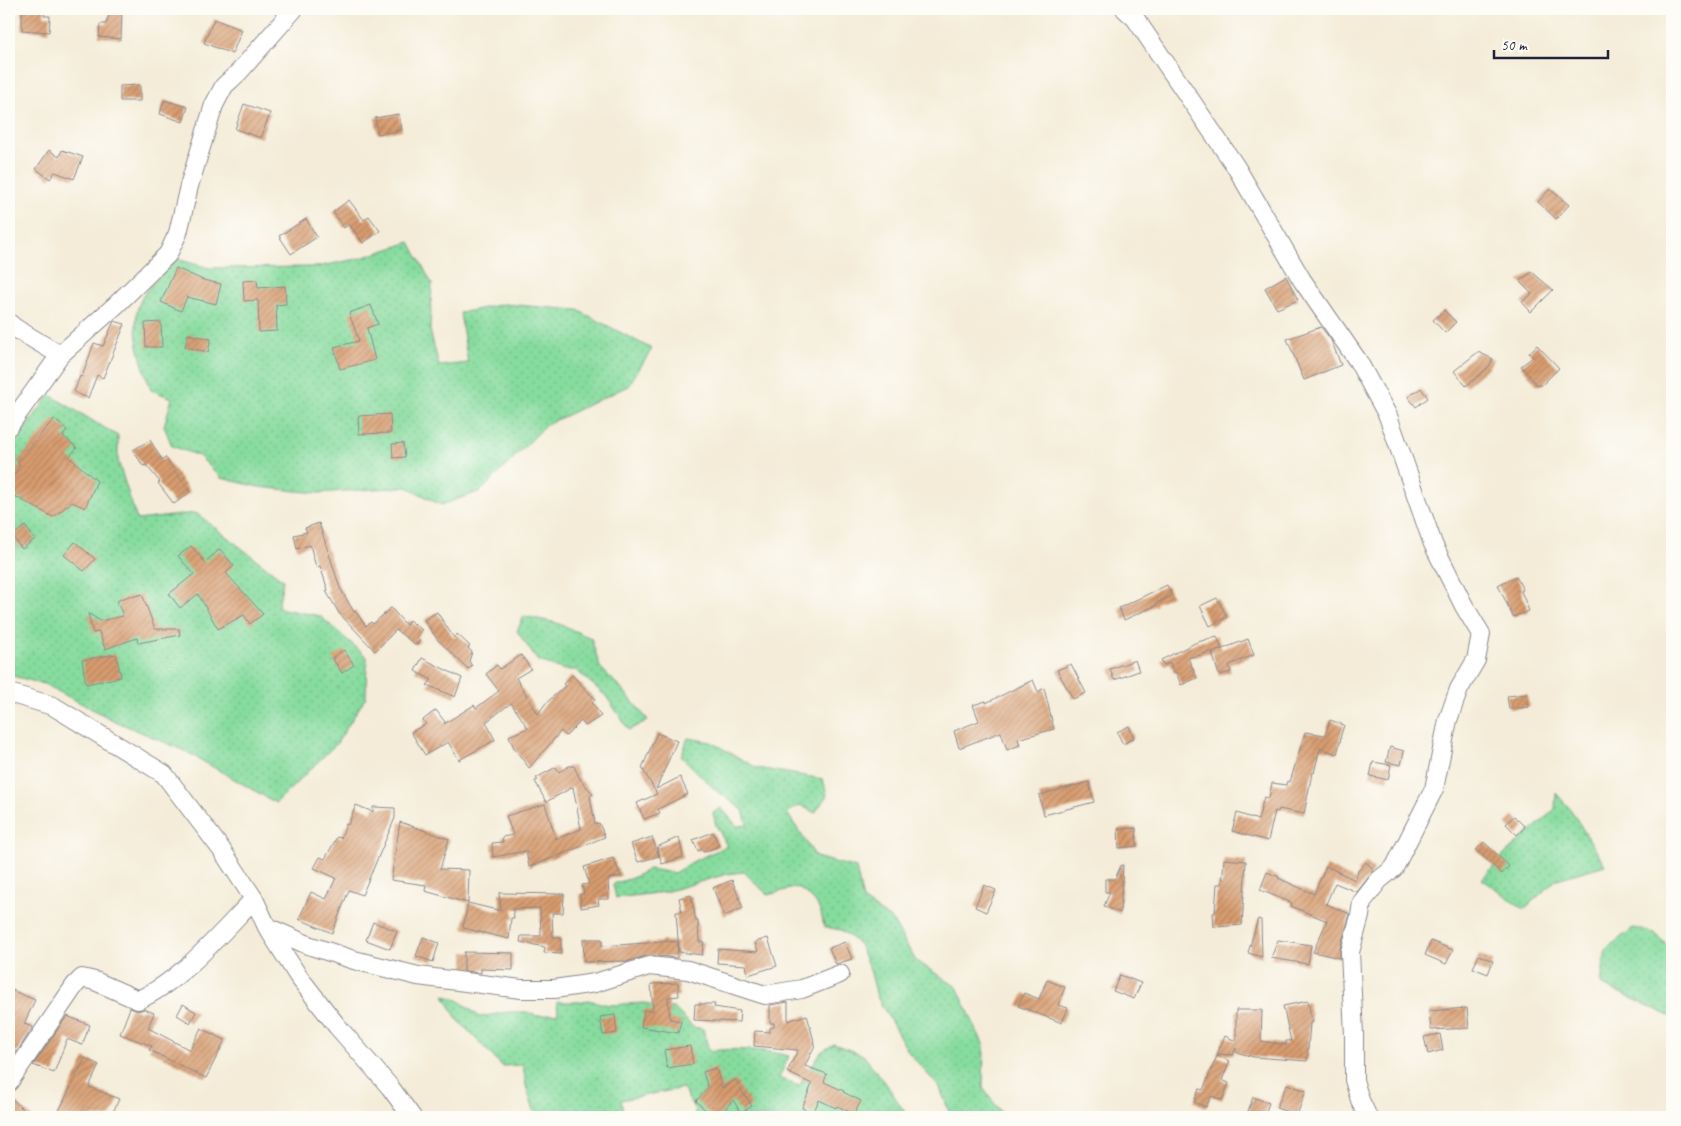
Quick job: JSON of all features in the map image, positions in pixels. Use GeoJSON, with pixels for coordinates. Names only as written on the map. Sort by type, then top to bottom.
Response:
{"type":"FeatureCollection","features":[{"type":"Feature","properties":{"kind":"street"},"geometry":{"type":"LineString","coordinates":[[9,426],[60,355],[116,305],[168,254],[178,234],[189,186],[211,114],[224,86],[238,73],[294,9]]}},
{"type":"Feature","properties":{"kind":"street"},"geometry":{"type":"LineString","coordinates":[[1133,12],[1236,167],[1302,280],[1358,361],[1388,416],[1434,544],[1464,606],[1481,634],[1476,660],[1459,689],[1448,720],[1434,789],[1394,868],[1379,880],[1362,902],[1350,952],[1354,1080],[1368,1117]]}},
{"type":"Feature","properties":{"kind":"street"},"geometry":{"type":"LineString","coordinates":[[9,322],[15,328],[60,355]]}},
{"type":"Feature","properties":{"kind":"street"},"geometry":{"type":"LineString","coordinates":[[9,693],[53,706],[164,774],[221,849],[254,899],[267,927],[298,976],[412,1117]]}},
{"type":"Feature","properties":{"kind":"street"},"geometry":{"type":"LineString","coordinates":[[9,1082],[75,985],[82,978],[95,981],[138,1000],[146,997],[184,969],[254,899]]}},
{"type":"Feature","properties":{"kind":"street"},"geometry":{"type":"LineString","coordinates":[[267,927],[308,945],[354,960],[418,976],[521,989],[554,989],[595,982],[649,966],[688,970],[765,995],[802,989],[840,974]]}},
{"type":"Feature","properties":{"kind":"green space"},"geometry":{"type":"Polygon","coordinates":[[[410,242],[432,284],[430,330],[439,366],[468,363],[460,313],[503,304],[578,310],[652,349],[628,386],[546,425],[481,491],[441,505],[407,487],[316,493],[259,487],[221,478],[199,456],[172,446],[164,426],[172,398],[151,390],[140,355],[136,318],[138,306],[143,296],[177,259],[209,268],[317,267],[361,258],[410,242]]]}},
{"type":"Feature","properties":{"kind":"green space"},"geometry":{"type":"Polygon","coordinates":[[[50,395],[118,436],[118,461],[137,520],[196,513],[283,580],[278,608],[320,616],[367,657],[366,697],[337,743],[276,803],[185,751],[115,721],[44,684],[9,675],[9,453],[12,445],[50,395]]]}},
{"type":"Feature","properties":{"kind":"green space"},"geometry":{"type":"Polygon","coordinates":[[[524,616],[557,623],[591,638],[600,667],[623,690],[648,720],[629,730],[606,696],[576,670],[564,670],[537,660],[517,631],[524,616]]]}},
{"type":"Feature","properties":{"kind":"green space"},"geometry":{"type":"Polygon","coordinates":[[[688,738],[711,742],[757,768],[823,779],[827,795],[815,813],[800,805],[787,813],[816,857],[856,868],[863,900],[892,920],[916,961],[957,987],[984,1046],[983,1088],[1003,1117],[951,1117],[940,1088],[909,1053],[877,997],[871,973],[859,944],[841,930],[824,927],[819,908],[809,896],[797,887],[768,895],[744,872],[727,874],[665,892],[616,898],[613,884],[632,878],[649,869],[674,873],[694,861],[727,846],[716,825],[713,813],[721,808],[737,826],[747,825],[743,810],[714,789],[681,756],[688,738]]]}},
{"type":"Feature","properties":{"kind":"green space"},"geometry":{"type":"Polygon","coordinates":[[[1556,793],[1571,810],[1605,865],[1557,879],[1524,909],[1482,879],[1504,855],[1555,809],[1556,793]]]}},
{"type":"Feature","properties":{"kind":"green space"},"geometry":{"type":"Polygon","coordinates":[[[1633,928],[1655,933],[1672,951],[1672,1017],[1601,984],[1606,949],[1633,928]]]}},
{"type":"Feature","properties":{"kind":"green space"},"geometry":{"type":"Polygon","coordinates":[[[444,995],[458,1000],[480,1017],[508,1012],[527,1012],[536,1016],[558,1014],[557,1002],[588,1000],[609,1005],[645,1003],[655,1008],[674,1008],[693,1027],[703,1029],[709,1051],[749,1050],[789,1056],[779,1078],[799,1086],[821,1052],[834,1044],[863,1055],[885,1082],[908,1117],[695,1117],[695,1111],[683,1088],[621,1100],[624,1117],[536,1117],[526,1086],[523,1065],[502,1066],[457,1019],[444,995]]]}},
{"type":"Feature","properties":{"kind":"building"},"geometry":{"type":"Polygon","coordinates":[[[22,9],[45,9],[44,16],[50,16],[49,32],[22,30],[22,9]]]}},
{"type":"Feature","properties":{"kind":"building"},"geometry":{"type":"Polygon","coordinates":[[[111,9],[122,9],[121,39],[99,37],[100,24],[106,24],[111,9]]]}},
{"type":"Feature","properties":{"kind":"building"},"geometry":{"type":"Polygon","coordinates":[[[214,19],[242,30],[232,54],[204,43],[214,19]]]}},
{"type":"Feature","properties":{"kind":"building"},"geometry":{"type":"Polygon","coordinates":[[[140,85],[140,101],[120,101],[120,86],[140,85]]]}},
{"type":"Feature","properties":{"kind":"building"},"geometry":{"type":"Polygon","coordinates":[[[164,100],[188,107],[183,122],[160,114],[164,100]]]}},
{"type":"Feature","properties":{"kind":"building"},"geometry":{"type":"Polygon","coordinates":[[[244,104],[270,113],[261,138],[235,129],[244,104]]]}},
{"type":"Feature","properties":{"kind":"building"},"geometry":{"type":"Polygon","coordinates":[[[399,114],[402,130],[378,134],[375,118],[399,114]]]}},
{"type":"Feature","properties":{"kind":"building"},"geometry":{"type":"Polygon","coordinates":[[[49,150],[59,157],[62,150],[83,157],[74,179],[55,172],[50,179],[36,169],[49,150]]]}},
{"type":"Feature","properties":{"kind":"building"},"geometry":{"type":"Polygon","coordinates":[[[1550,189],[1569,205],[1556,219],[1538,202],[1550,189]]]}},
{"type":"Feature","properties":{"kind":"building"},"geometry":{"type":"Polygon","coordinates":[[[349,200],[364,220],[369,216],[380,231],[363,243],[349,224],[344,228],[333,212],[349,200]]]}},
{"type":"Feature","properties":{"kind":"building"},"geometry":{"type":"Polygon","coordinates":[[[306,219],[317,237],[291,254],[279,236],[306,219]]]}},
{"type":"Feature","properties":{"kind":"building"},"geometry":{"type":"Polygon","coordinates":[[[176,268],[203,280],[221,284],[216,304],[187,297],[181,311],[161,302],[176,268]]]}},
{"type":"Feature","properties":{"kind":"building"},"geometry":{"type":"Polygon","coordinates":[[[1532,272],[1553,290],[1531,312],[1522,302],[1532,294],[1519,281],[1532,272]]]}},
{"type":"Feature","properties":{"kind":"building"},"geometry":{"type":"Polygon","coordinates":[[[1286,276],[1298,300],[1277,309],[1265,288],[1286,276]]]}},
{"type":"Feature","properties":{"kind":"building"},"geometry":{"type":"Polygon","coordinates":[[[257,280],[258,288],[285,286],[286,304],[276,305],[277,331],[259,332],[258,300],[244,301],[243,281],[257,280]]]}},
{"type":"Feature","properties":{"kind":"building"},"geometry":{"type":"Polygon","coordinates":[[[371,305],[378,324],[367,328],[375,360],[340,369],[334,347],[359,341],[349,313],[371,305]]]}},
{"type":"Feature","properties":{"kind":"building"},"geometry":{"type":"Polygon","coordinates":[[[1444,310],[1456,322],[1445,333],[1433,320],[1444,310]]]}},
{"type":"Feature","properties":{"kind":"building"},"geometry":{"type":"Polygon","coordinates":[[[114,321],[125,324],[103,378],[97,375],[88,398],[74,392],[80,376],[82,377],[94,343],[103,346],[114,321]]]}},
{"type":"Feature","properties":{"kind":"building"},"geometry":{"type":"Polygon","coordinates":[[[161,322],[162,347],[146,347],[145,323],[161,322]]]}},
{"type":"Feature","properties":{"kind":"building"},"geometry":{"type":"Polygon","coordinates":[[[1321,327],[1331,340],[1341,365],[1304,380],[1287,339],[1321,327]]]}},
{"type":"Feature","properties":{"kind":"building"},"geometry":{"type":"Polygon","coordinates":[[[188,334],[211,339],[208,352],[185,347],[188,334]]]}},
{"type":"Feature","properties":{"kind":"building"},"geometry":{"type":"Polygon","coordinates":[[[1537,345],[1559,368],[1542,385],[1537,385],[1521,366],[1533,357],[1529,353],[1537,345]]]}},
{"type":"Feature","properties":{"kind":"building"},"geometry":{"type":"Polygon","coordinates":[[[1478,352],[1493,359],[1489,367],[1466,386],[1454,371],[1478,352]]]}},
{"type":"Feature","properties":{"kind":"building"},"geometry":{"type":"Polygon","coordinates":[[[1421,388],[1428,398],[1416,407],[1408,397],[1421,388]]]}},
{"type":"Feature","properties":{"kind":"building"},"geometry":{"type":"Polygon","coordinates":[[[390,414],[391,433],[359,434],[358,416],[390,414]]]}},
{"type":"Feature","properties":{"kind":"building"},"geometry":{"type":"Polygon","coordinates":[[[54,419],[67,430],[63,436],[77,448],[69,457],[97,481],[85,508],[72,502],[53,517],[9,493],[9,485],[20,464],[17,462],[54,419]]]}},
{"type":"Feature","properties":{"kind":"building"},"geometry":{"type":"Polygon","coordinates":[[[150,440],[162,460],[165,457],[190,492],[174,504],[158,483],[160,482],[146,465],[143,466],[133,450],[150,440]]]}},
{"type":"Feature","properties":{"kind":"building"},"geometry":{"type":"Polygon","coordinates":[[[403,443],[405,457],[393,458],[392,444],[403,443]]]}},
{"type":"Feature","properties":{"kind":"building"},"geometry":{"type":"Polygon","coordinates":[[[319,523],[340,588],[354,612],[366,626],[371,622],[373,624],[391,608],[406,625],[409,620],[422,630],[417,638],[420,641],[416,645],[396,630],[375,651],[339,613],[326,591],[328,590],[320,566],[316,567],[310,545],[297,549],[294,535],[307,532],[305,528],[319,523]]]}},
{"type":"Feature","properties":{"kind":"building"},"geometry":{"type":"Polygon","coordinates":[[[25,526],[35,539],[22,549],[12,536],[25,526]]]}},
{"type":"Feature","properties":{"kind":"building"},"geometry":{"type":"Polygon","coordinates":[[[75,542],[95,559],[84,571],[64,555],[75,542]]]}},
{"type":"Feature","properties":{"kind":"building"},"geometry":{"type":"Polygon","coordinates":[[[191,546],[205,562],[220,549],[234,566],[226,573],[263,614],[250,624],[244,615],[218,629],[198,594],[180,608],[169,594],[194,574],[178,556],[191,546]]]}},
{"type":"Feature","properties":{"kind":"building"},"geometry":{"type":"Polygon","coordinates":[[[1516,576],[1523,590],[1521,591],[1529,611],[1513,617],[1498,585],[1516,576]]]}},
{"type":"Feature","properties":{"kind":"building"},"geometry":{"type":"Polygon","coordinates":[[[1167,585],[1172,596],[1124,620],[1119,608],[1167,585]]]}},
{"type":"Feature","properties":{"kind":"building"},"geometry":{"type":"Polygon","coordinates":[[[142,594],[155,629],[179,629],[180,635],[138,643],[137,638],[105,649],[99,632],[93,633],[88,613],[100,621],[123,616],[117,601],[131,595],[132,597],[142,594]]]}},
{"type":"Feature","properties":{"kind":"building"},"geometry":{"type":"Polygon","coordinates":[[[1217,598],[1227,617],[1210,626],[1200,606],[1217,598]]]}},
{"type":"Feature","properties":{"kind":"building"},"geometry":{"type":"Polygon","coordinates":[[[437,612],[454,638],[457,634],[470,646],[468,648],[472,652],[469,661],[472,666],[468,669],[437,639],[424,620],[437,612]]]}},
{"type":"Feature","properties":{"kind":"building"},"geometry":{"type":"Polygon","coordinates":[[[1217,636],[1222,649],[1188,658],[1197,678],[1181,685],[1170,663],[1164,665],[1161,660],[1195,643],[1217,636]]]}},
{"type":"Feature","properties":{"kind":"building"},"geometry":{"type":"Polygon","coordinates":[[[1248,639],[1254,655],[1229,665],[1231,672],[1219,675],[1212,653],[1248,639]]]}},
{"type":"Feature","properties":{"kind":"building"},"geometry":{"type":"Polygon","coordinates":[[[344,650],[354,665],[342,673],[332,658],[344,650]]]}},
{"type":"Feature","properties":{"kind":"building"},"geometry":{"type":"Polygon","coordinates":[[[116,654],[121,677],[86,684],[82,660],[116,654]]]}},
{"type":"Feature","properties":{"kind":"building"},"geometry":{"type":"Polygon","coordinates":[[[521,655],[531,669],[516,678],[538,714],[545,704],[565,686],[563,684],[572,675],[595,699],[592,702],[601,716],[585,726],[581,721],[566,736],[561,731],[529,768],[514,748],[509,736],[528,728],[511,703],[486,722],[495,740],[459,760],[448,742],[425,755],[411,732],[426,724],[423,720],[436,710],[445,722],[444,724],[474,705],[476,708],[499,691],[486,674],[497,665],[500,669],[521,655]]]}},
{"type":"Feature","properties":{"kind":"building"},"geometry":{"type":"Polygon","coordinates":[[[422,658],[462,678],[455,697],[427,685],[432,680],[415,671],[422,658]]]}},
{"type":"Feature","properties":{"kind":"building"},"geometry":{"type":"Polygon","coordinates":[[[1135,660],[1139,671],[1114,680],[1110,669],[1135,660]]]}},
{"type":"Feature","properties":{"kind":"building"},"geometry":{"type":"Polygon","coordinates":[[[1071,664],[1086,693],[1073,699],[1057,670],[1071,664]]]}},
{"type":"Feature","properties":{"kind":"building"},"geometry":{"type":"Polygon","coordinates":[[[1033,680],[1038,692],[1044,688],[1054,729],[1018,739],[1020,745],[1007,750],[1001,732],[959,748],[954,731],[979,721],[973,705],[986,701],[986,703],[1033,680]]]}},
{"type":"Feature","properties":{"kind":"building"},"geometry":{"type":"Polygon","coordinates":[[[1527,694],[1529,707],[1509,709],[1507,696],[1527,694]]]}},
{"type":"Feature","properties":{"kind":"building"},"geometry":{"type":"Polygon","coordinates":[[[1330,720],[1344,725],[1337,754],[1320,748],[1314,773],[1312,773],[1304,814],[1279,809],[1278,812],[1275,811],[1268,841],[1232,831],[1237,813],[1258,820],[1264,797],[1269,798],[1272,783],[1286,785],[1287,781],[1290,782],[1305,732],[1325,735],[1330,720]]]}},
{"type":"Feature","properties":{"kind":"building"},"geometry":{"type":"Polygon","coordinates":[[[1129,726],[1134,738],[1123,744],[1117,732],[1129,726]]]}},
{"type":"Feature","properties":{"kind":"building"},"geometry":{"type":"Polygon","coordinates":[[[657,733],[677,741],[656,789],[680,777],[688,794],[658,809],[660,813],[644,819],[637,803],[657,794],[642,768],[657,733]]]}},
{"type":"Feature","properties":{"kind":"building"},"geometry":{"type":"Polygon","coordinates":[[[1390,747],[1404,751],[1401,765],[1386,762],[1390,747]]]}},
{"type":"Feature","properties":{"kind":"building"},"geometry":{"type":"Polygon","coordinates":[[[1373,762],[1391,765],[1388,780],[1370,776],[1373,762]]]}},
{"type":"Feature","properties":{"kind":"building"},"geometry":{"type":"Polygon","coordinates":[[[569,766],[574,766],[580,779],[593,794],[590,796],[595,824],[599,823],[605,837],[529,867],[526,851],[493,857],[492,843],[503,842],[502,837],[513,835],[506,816],[545,804],[556,839],[581,829],[573,787],[546,802],[535,781],[538,780],[536,778],[556,767],[559,772],[569,766]]]}},
{"type":"Feature","properties":{"kind":"building"},"geometry":{"type":"Polygon","coordinates":[[[1089,782],[1094,802],[1044,815],[1039,795],[1089,782]]]}},
{"type":"Feature","properties":{"kind":"building"},"geometry":{"type":"Polygon","coordinates":[[[356,805],[373,812],[373,807],[395,808],[395,818],[362,895],[349,890],[332,933],[299,919],[311,892],[326,899],[336,878],[314,868],[320,857],[325,859],[337,837],[341,838],[356,805]]]}},
{"type":"Feature","properties":{"kind":"building"},"geometry":{"type":"Polygon","coordinates":[[[1514,816],[1525,827],[1517,835],[1506,824],[1514,816]]]}},
{"type":"Feature","properties":{"kind":"building"},"geometry":{"type":"Polygon","coordinates":[[[400,822],[449,839],[440,869],[469,870],[468,903],[425,891],[426,885],[391,880],[400,822]]]}},
{"type":"Feature","properties":{"kind":"building"},"geometry":{"type":"Polygon","coordinates":[[[1136,828],[1137,846],[1119,848],[1118,829],[1136,828]]]}},
{"type":"Feature","properties":{"kind":"building"},"geometry":{"type":"Polygon","coordinates":[[[713,832],[719,846],[703,852],[702,849],[698,851],[693,840],[713,832]]]}},
{"type":"Feature","properties":{"kind":"building"},"geometry":{"type":"Polygon","coordinates":[[[652,837],[659,856],[638,862],[631,844],[652,837]]]}},
{"type":"Feature","properties":{"kind":"building"},"geometry":{"type":"Polygon","coordinates":[[[679,837],[683,857],[662,864],[657,847],[679,837]]]}},
{"type":"Feature","properties":{"kind":"building"},"geometry":{"type":"Polygon","coordinates":[[[1484,842],[1509,866],[1502,874],[1476,850],[1484,842]]]}},
{"type":"Feature","properties":{"kind":"building"},"geometry":{"type":"Polygon","coordinates":[[[613,858],[621,876],[608,879],[609,899],[598,899],[599,905],[581,908],[580,894],[584,894],[582,885],[589,884],[584,867],[613,858]]]}},
{"type":"Feature","properties":{"kind":"building"},"geometry":{"type":"Polygon","coordinates":[[[1224,859],[1246,861],[1242,925],[1214,927],[1213,913],[1215,913],[1217,884],[1222,884],[1224,859]]]}},
{"type":"Feature","properties":{"kind":"building"},"geometry":{"type":"Polygon","coordinates":[[[1366,862],[1374,870],[1357,892],[1335,883],[1326,904],[1350,914],[1340,949],[1340,958],[1313,952],[1327,921],[1291,906],[1292,903],[1260,890],[1267,872],[1314,894],[1326,866],[1355,880],[1358,871],[1366,862]]]}},
{"type":"Feature","properties":{"kind":"building"},"geometry":{"type":"Polygon","coordinates":[[[1121,865],[1123,865],[1120,913],[1104,906],[1110,892],[1105,892],[1105,879],[1115,879],[1121,865]]]}},
{"type":"Feature","properties":{"kind":"building"},"geometry":{"type":"Polygon","coordinates":[[[732,880],[743,908],[724,916],[713,888],[732,880]]]}},
{"type":"Feature","properties":{"kind":"building"},"geometry":{"type":"Polygon","coordinates":[[[984,885],[996,890],[986,912],[975,907],[984,885]]]}},
{"type":"Feature","properties":{"kind":"building"},"geometry":{"type":"Polygon","coordinates":[[[499,893],[564,894],[563,913],[552,913],[553,937],[561,938],[561,954],[544,953],[545,947],[520,942],[521,936],[541,936],[540,908],[513,909],[514,918],[511,918],[509,939],[463,928],[468,903],[501,911],[499,893]]]}},
{"type":"Feature","properties":{"kind":"building"},"geometry":{"type":"Polygon","coordinates":[[[691,895],[696,921],[698,921],[699,942],[704,942],[702,955],[679,952],[676,912],[682,912],[679,898],[691,895]]]}},
{"type":"Feature","properties":{"kind":"building"},"geometry":{"type":"Polygon","coordinates":[[[1258,919],[1261,920],[1262,957],[1248,953],[1258,919]]]}},
{"type":"Feature","properties":{"kind":"building"},"geometry":{"type":"Polygon","coordinates":[[[373,922],[397,931],[390,949],[366,940],[373,922]]]}},
{"type":"Feature","properties":{"kind":"building"},"geometry":{"type":"Polygon","coordinates":[[[423,937],[439,943],[433,962],[416,956],[423,937]]]}},
{"type":"Feature","properties":{"kind":"building"},"geometry":{"type":"Polygon","coordinates":[[[768,938],[777,966],[748,975],[746,965],[717,963],[718,949],[758,952],[755,942],[768,938]]]}},
{"type":"Feature","properties":{"kind":"building"},"geometry":{"type":"Polygon","coordinates":[[[583,939],[602,939],[602,946],[662,941],[678,942],[677,958],[650,955],[625,962],[584,962],[583,939]]]}},
{"type":"Feature","properties":{"kind":"building"},"geometry":{"type":"Polygon","coordinates":[[[1278,940],[1311,945],[1308,964],[1271,958],[1278,940]]]}},
{"type":"Feature","properties":{"kind":"building"},"geometry":{"type":"Polygon","coordinates":[[[1431,941],[1453,950],[1446,964],[1425,955],[1431,941]]]}},
{"type":"Feature","properties":{"kind":"building"},"geometry":{"type":"Polygon","coordinates":[[[845,942],[852,959],[836,964],[829,948],[845,942]]]}},
{"type":"Feature","properties":{"kind":"building"},"geometry":{"type":"Polygon","coordinates":[[[464,952],[513,953],[513,970],[481,969],[481,973],[464,971],[464,952]]]}},
{"type":"Feature","properties":{"kind":"building"},"geometry":{"type":"Polygon","coordinates":[[[1479,955],[1493,961],[1488,974],[1473,968],[1479,955]]]}},
{"type":"Feature","properties":{"kind":"building"},"geometry":{"type":"Polygon","coordinates":[[[1120,975],[1141,983],[1134,999],[1113,991],[1120,975]]]}},
{"type":"Feature","properties":{"kind":"building"},"geometry":{"type":"Polygon","coordinates":[[[1047,980],[1065,987],[1058,1005],[1068,1008],[1062,1023],[1018,1006],[1024,993],[1039,999],[1047,980]]]}},
{"type":"Feature","properties":{"kind":"building"},"geometry":{"type":"Polygon","coordinates":[[[678,983],[679,996],[668,997],[670,1019],[681,1021],[678,1033],[641,1027],[644,1010],[653,1011],[651,984],[678,983]]]}},
{"type":"Feature","properties":{"kind":"building"},"geometry":{"type":"Polygon","coordinates":[[[9,989],[35,1000],[24,1024],[33,1027],[17,1052],[9,1050],[9,989]]]}},
{"type":"Feature","properties":{"kind":"building"},"geometry":{"type":"Polygon","coordinates":[[[1308,1001],[1312,1022],[1310,1023],[1307,1061],[1254,1057],[1236,1052],[1236,1048],[1233,1055],[1217,1054],[1225,1036],[1236,1041],[1236,1010],[1262,1010],[1261,1041],[1286,1045],[1286,1041],[1291,1041],[1283,1006],[1308,1001]]]}},
{"type":"Feature","properties":{"kind":"building"},"geometry":{"type":"Polygon","coordinates":[[[788,1002],[788,1021],[807,1015],[815,1045],[805,1066],[827,1074],[824,1082],[861,1101],[854,1114],[819,1100],[813,1113],[802,1108],[812,1084],[787,1072],[798,1050],[754,1046],[755,1031],[770,1032],[770,1028],[774,1027],[774,1023],[770,1023],[770,1005],[788,1002]]]}},
{"type":"Feature","properties":{"kind":"building"},"geometry":{"type":"Polygon","coordinates":[[[183,1004],[196,1012],[190,1023],[177,1015],[183,1004]]]}},
{"type":"Feature","properties":{"kind":"building"},"geometry":{"type":"Polygon","coordinates":[[[695,1004],[715,1004],[714,1007],[740,1011],[739,1022],[694,1020],[695,1004]]]}},
{"type":"Feature","properties":{"kind":"building"},"geometry":{"type":"Polygon","coordinates":[[[130,1008],[138,1011],[144,1009],[154,1013],[148,1028],[190,1050],[201,1028],[225,1040],[206,1078],[149,1050],[152,1046],[120,1034],[130,1008]]]}},
{"type":"Feature","properties":{"kind":"building"},"geometry":{"type":"Polygon","coordinates":[[[1467,1008],[1469,1028],[1431,1030],[1429,1011],[1467,1008]]]}},
{"type":"Feature","properties":{"kind":"building"},"geometry":{"type":"Polygon","coordinates":[[[615,1015],[617,1033],[603,1035],[600,1017],[615,1015]]]}},
{"type":"Feature","properties":{"kind":"building"},"geometry":{"type":"Polygon","coordinates":[[[67,1016],[90,1025],[82,1045],[67,1039],[54,1073],[33,1065],[67,1016]]]}},
{"type":"Feature","properties":{"kind":"building"},"geometry":{"type":"Polygon","coordinates":[[[1440,1034],[1443,1050],[1428,1054],[1424,1037],[1440,1034]]]}},
{"type":"Feature","properties":{"kind":"building"},"geometry":{"type":"Polygon","coordinates":[[[690,1046],[693,1064],[667,1068],[664,1050],[690,1046]]]}},
{"type":"Feature","properties":{"kind":"building"},"geometry":{"type":"Polygon","coordinates":[[[1217,1056],[1230,1061],[1222,1080],[1229,1083],[1222,1100],[1211,1096],[1206,1107],[1194,1102],[1199,1089],[1203,1090],[1217,1056]]]}},
{"type":"Feature","properties":{"kind":"building"},"geometry":{"type":"Polygon","coordinates":[[[85,1058],[99,1065],[89,1087],[119,1099],[111,1117],[56,1117],[85,1058]]]}},
{"type":"Feature","properties":{"kind":"building"},"geometry":{"type":"Polygon","coordinates":[[[716,1068],[722,1088],[736,1080],[752,1106],[741,1113],[733,1100],[718,1117],[713,1117],[696,1101],[708,1088],[703,1072],[716,1068]]]}},
{"type":"Feature","properties":{"kind":"building"},"geometry":{"type":"Polygon","coordinates":[[[1287,1084],[1306,1091],[1297,1115],[1276,1108],[1287,1084]]]}},
{"type":"Feature","properties":{"kind":"building"},"geometry":{"type":"Polygon","coordinates":[[[9,1096],[32,1117],[9,1117],[9,1096]]]}},
{"type":"Feature","properties":{"kind":"building"},"geometry":{"type":"Polygon","coordinates":[[[1253,1097],[1269,1103],[1264,1117],[1247,1114],[1253,1097]]]}}]}
